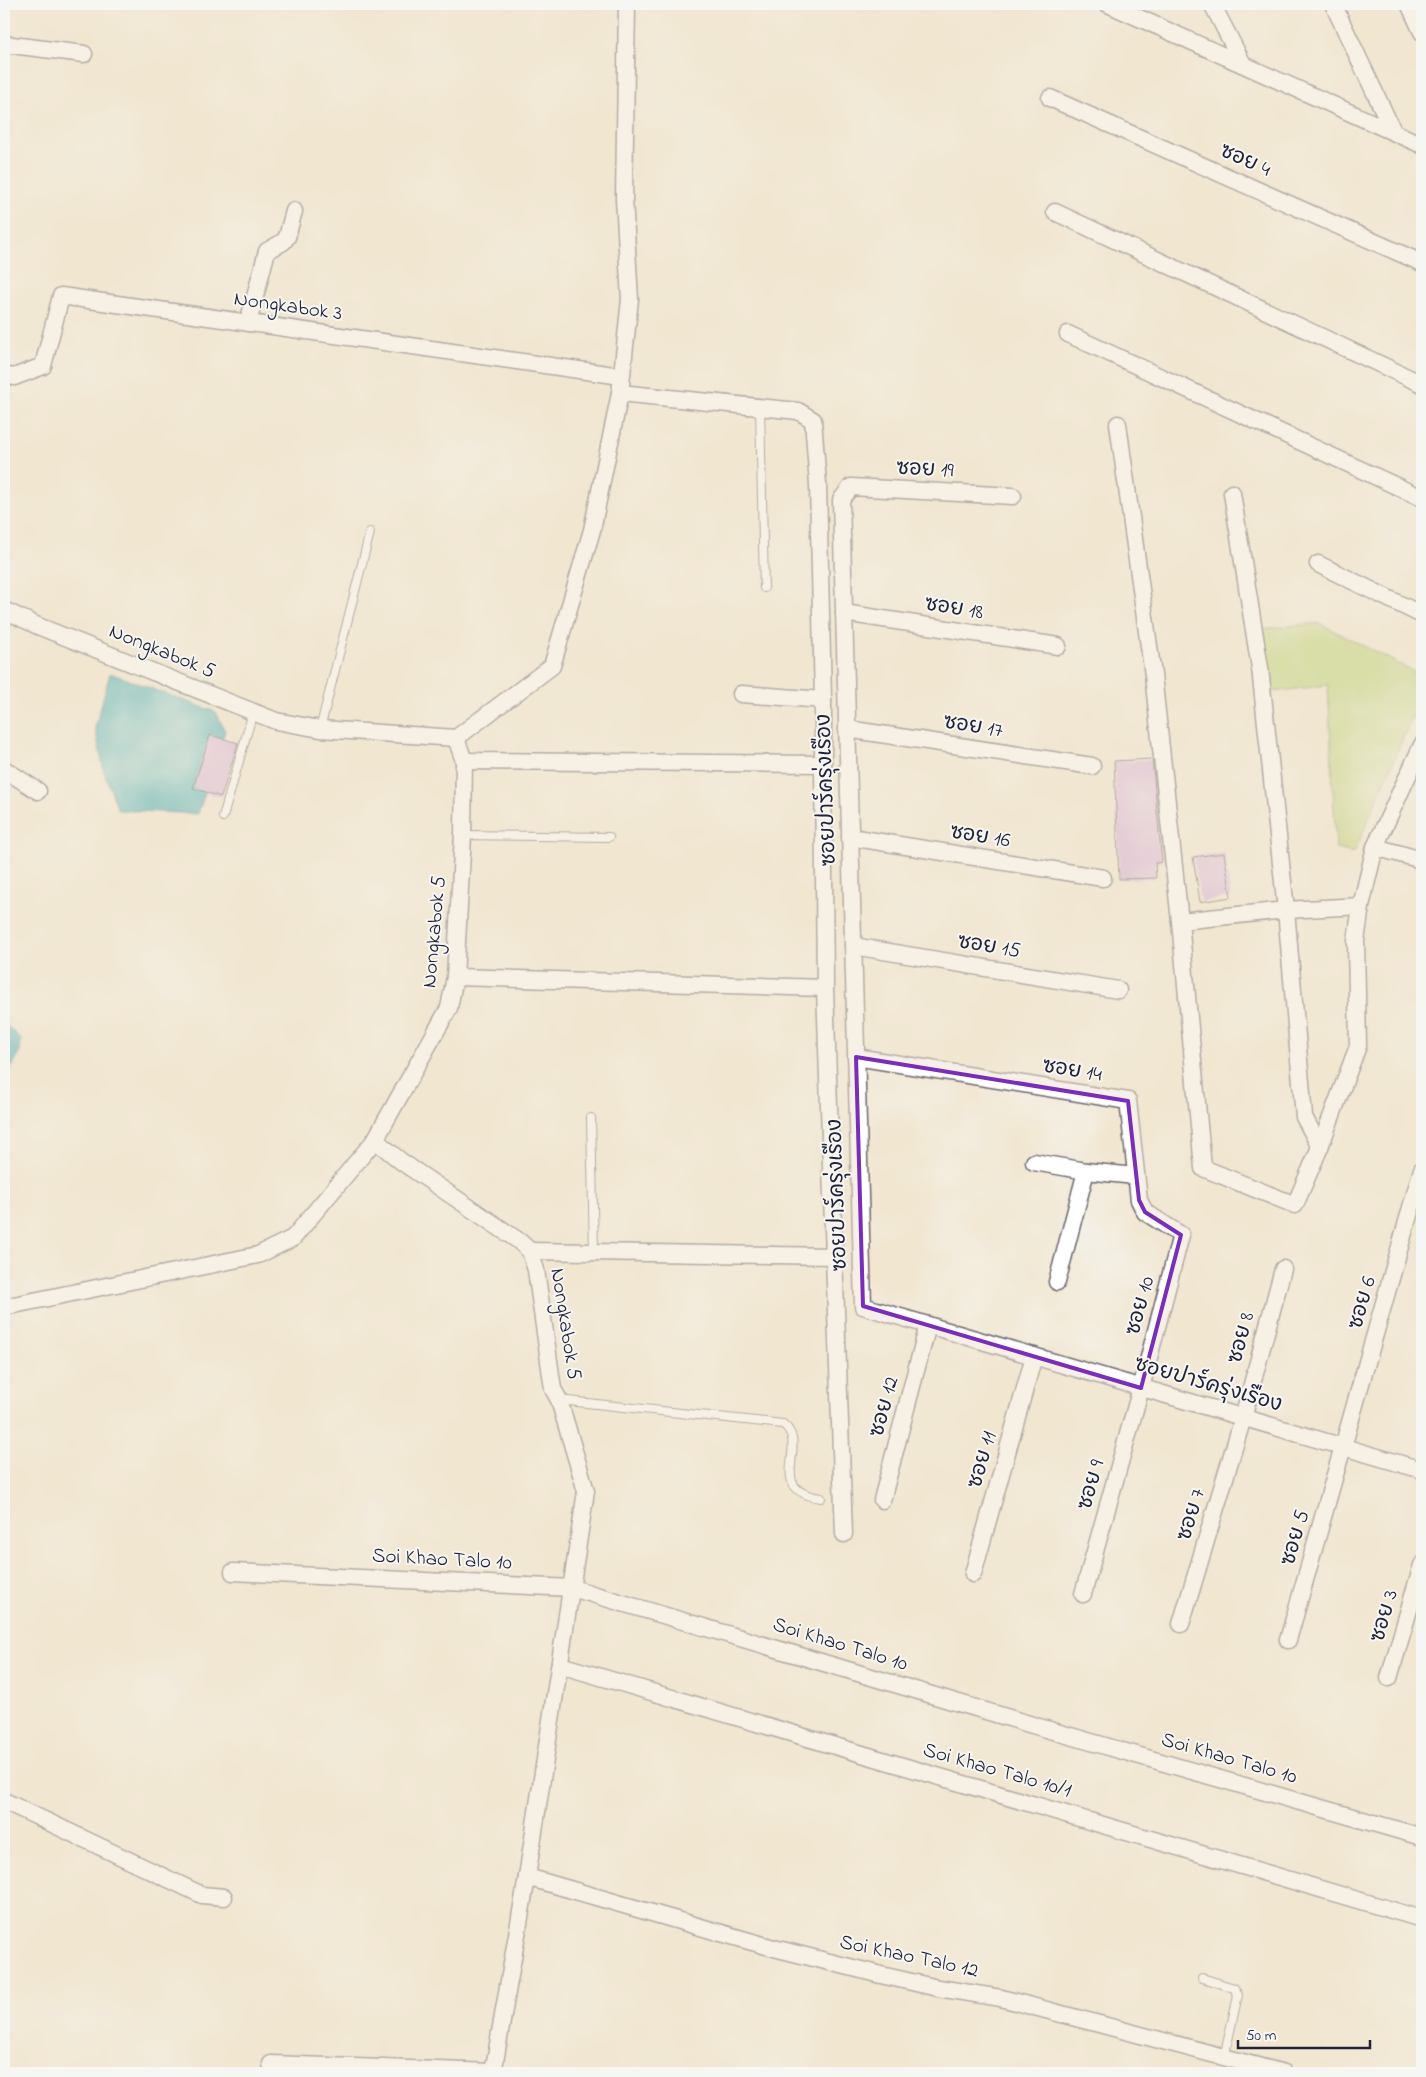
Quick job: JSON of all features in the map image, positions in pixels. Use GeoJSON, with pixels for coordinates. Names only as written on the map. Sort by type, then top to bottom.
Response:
{"type":"FeatureCollection","features":[{"type":"Feature","properties":{"kind":"street"},"geometry":{"type":"LineString","coordinates":[[456,738],[552,666],[592,530],[620,393],[620,376],[630,299],[624,199],[627,4]]}},
{"type":"Feature","properties":{"kind":"street"},"geometry":{"type":"LineString","coordinates":[[1108,4],[1422,145]]}},
{"type":"Feature","properties":{"kind":"street"},"geometry":{"type":"LineString","coordinates":[[1212,4],[1243,64]]}},
{"type":"Feature","properties":{"kind":"street"},"geometry":{"type":"LineString","coordinates":[[1333,4],[1393,131]]}},
{"type":"Feature","properties":{"kind":"street"},"geometry":{"type":"LineString","coordinates":[[1409,4],[1422,32]]}},
{"type":"Feature","properties":{"kind":"street"},"geometry":{"type":"LineString","coordinates":[[4,44],[84,54]]}},
{"type":"Feature","properties":{"kind":"street","name":"ซอย 4"},"geometry":{"type":"LineString","coordinates":[[1050,98],[1422,263]]}},
{"type":"Feature","properties":{"kind":"street"},"geometry":{"type":"LineString","coordinates":[[248,322],[267,251],[283,242],[287,237],[294,211]]}},
{"type":"Feature","properties":{"kind":"street"},"geometry":{"type":"LineString","coordinates":[[1055,212],[1422,384]]}},
{"type":"Feature","properties":{"kind":"street","name":"Nongkabok 3"},"geometry":{"type":"LineString","coordinates":[[4,375],[14,377],[43,366],[61,296],[620,376]]}},
{"type":"Feature","properties":{"kind":"street"},"geometry":{"type":"LineString","coordinates":[[1068,334],[1422,498]]}},
{"type":"Feature","properties":{"kind":"street"},"geometry":{"type":"LineString","coordinates":[[620,393],[798,410],[813,420],[818,484],[826,988],[844,1534]]}},
{"type":"Feature","properties":{"kind":"street"},"geometry":{"type":"LineString","coordinates":[[1118,424],[1153,674],[1180,921],[1203,1168],[1295,1205],[1320,1147],[1358,1046],[1356,941],[1361,906],[1375,847],[1422,745]]}},
{"type":"Feature","properties":{"kind":"street","name":"ซอย 19"},"geometry":{"type":"LineString","coordinates":[[840,500],[851,487],[1013,496]]}},
{"type":"Feature","properties":{"kind":"street"},"geometry":{"type":"LineString","coordinates":[[1232,493],[1260,668],[1286,910],[1304,1117],[1320,1147]]}},
{"type":"Feature","properties":{"kind":"street","name":"ซอยปาร์ครุ่งเรือง"},"geometry":{"type":"LineString","coordinates":[[840,500],[863,1306],[1422,1470]]}},
{"type":"Feature","properties":{"kind":"street"},"geometry":{"type":"LineString","coordinates":[[1318,564],[1422,615]]}},
{"type":"Feature","properties":{"kind":"street","name":"Nongkabok 5"},"geometry":{"type":"LineString","coordinates":[[4,610],[38,626],[276,721],[320,729],[456,738],[464,761],[463,835],[455,977],[449,1008],[375,1140],[402,1162],[519,1242],[530,1252],[536,1270],[553,1389],[559,1400],[586,1491],[527,1877],[493,2073]]}},
{"type":"Feature","properties":{"kind":"street","name":"ซอย 18"},"geometry":{"type":"LineString","coordinates":[[844,613],[1058,646]]}},
{"type":"Feature","properties":{"kind":"street"},"geometry":{"type":"LineString","coordinates":[[741,694],[822,700]]}},
{"type":"Feature","properties":{"kind":"street","name":"ซอย 17"},"geometry":{"type":"LineString","coordinates":[[847,730],[1092,766]]}},
{"type":"Feature","properties":{"kind":"street"},"geometry":{"type":"LineString","coordinates":[[464,761],[823,764]]}},
{"type":"Feature","properties":{"kind":"street"},"geometry":{"type":"LineString","coordinates":[[4,769],[38,791]]}},
{"type":"Feature","properties":{"kind":"street","name":"ซอย 16"},"geometry":{"type":"LineString","coordinates":[[850,837],[1103,878]]}},
{"type":"Feature","properties":{"kind":"street"},"geometry":{"type":"LineString","coordinates":[[1375,847],[1422,860]]}},
{"type":"Feature","properties":{"kind":"street"},"geometry":{"type":"LineString","coordinates":[[1180,921],[1286,910],[1361,906]]}},
{"type":"Feature","properties":{"kind":"street","name":"ซอย 15"},"geometry":{"type":"LineString","coordinates":[[853,946],[1118,990]]}},
{"type":"Feature","properties":{"kind":"street"},"geometry":{"type":"LineString","coordinates":[[455,977],[826,988]]}},
{"type":"Feature","properties":{"kind":"street","name":"ซอย 14"},"geometry":{"type":"LineString","coordinates":[[856,1058],[1128,1101],[1139,1200],[1145,1212],[1181,1235]]}},
{"type":"Feature","properties":{"kind":"street"},"geometry":{"type":"LineString","coordinates":[[4,1307],[258,1255],[276,1247],[293,1238],[375,1140]]}},
{"type":"Feature","properties":{"kind":"street"},"geometry":{"type":"LineString","coordinates":[[1034,1162],[1086,1171],[1135,1176]]}},
{"type":"Feature","properties":{"kind":"street","name":"ซอย 6"},"geometry":{"type":"LineString","coordinates":[[1344,1447],[1422,1169]]}},
{"type":"Feature","properties":{"kind":"street"},"geometry":{"type":"LineString","coordinates":[[1057,1282],[1086,1171]]}},
{"type":"Feature","properties":{"kind":"street","name":"ซอย 10"},"geometry":{"type":"LineString","coordinates":[[1141,1388],[1181,1235]]}},
{"type":"Feature","properties":{"kind":"street"},"geometry":{"type":"LineString","coordinates":[[530,1252],[834,1256]]}},
{"type":"Feature","properties":{"kind":"street","name":"ซอย 8"},"geometry":{"type":"LineString","coordinates":[[1243,1418],[1283,1270]]}},
{"type":"Feature","properties":{"kind":"street","name":"ซอย 12"},"geometry":{"type":"LineString","coordinates":[[882,1500],[928,1325]]}},
{"type":"Feature","properties":{"kind":"street","name":"ซอย 11"},"geometry":{"type":"LineString","coordinates":[[972,1574],[1034,1356]]}},
{"type":"Feature","properties":{"kind":"street","name":"ซอย 9"},"geometry":{"type":"LineString","coordinates":[[1083,1594],[1141,1388]]}},
{"type":"Feature","properties":{"kind":"street","name":"ซอย 7"},"geometry":{"type":"LineString","coordinates":[[1181,1624],[1243,1418]]}},
{"type":"Feature","properties":{"kind":"street","name":"ซอย 5"},"geometry":{"type":"LineString","coordinates":[[1288,1640],[1344,1447]]}},
{"type":"Feature","properties":{"kind":"street","name":"ซอย 3"},"geometry":{"type":"LineString","coordinates":[[1389,1678],[1422,1565]]}},
{"type":"Feature","properties":{"kind":"street","name":"Soi Khao Talo 10"},"geometry":{"type":"LineString","coordinates":[[233,1572],[572,1588],[1055,1732],[1422,1837]]}},
{"type":"Feature","properties":{"kind":"street","name":"Soi Khao Talo 10/1"},"geometry":{"type":"LineString","coordinates":[[560,1665],[1422,1919]]}},
{"type":"Feature","properties":{"kind":"street"},"geometry":{"type":"LineString","coordinates":[[4,1801],[202,1895],[224,1897]]}},
{"type":"Feature","properties":{"kind":"street","name":"Soi Khao Talo 12"},"geometry":{"type":"LineString","coordinates":[[527,1877],[779,1949],[919,1984],[1001,1998],[1284,2073]]}},
{"type":"Feature","properties":{"kind":"street"},"geometry":{"type":"LineString","coordinates":[[271,2064],[493,2073]]}},
{"type":"Feature","properties":{"kind":"lane"},"geometry":{"type":"LineString","coordinates":[[760,407],[764,588]]}},
{"type":"Feature","properties":{"kind":"lane"},"geometry":{"type":"LineString","coordinates":[[320,729],[370,532]]}},
{"type":"Feature","properties":{"kind":"lane"},"geometry":{"type":"LineString","coordinates":[[223,817],[253,712]]}},
{"type":"Feature","properties":{"kind":"lane"},"geometry":{"type":"LineString","coordinates":[[463,835],[609,838]]}},
{"type":"Feature","properties":{"kind":"lane"},"geometry":{"type":"LineString","coordinates":[[591,1118],[594,1252]]}},
{"type":"Feature","properties":{"kind":"lane"},"geometry":{"type":"LineString","coordinates":[[559,1400],[783,1424],[789,1428],[792,1439],[791,1481],[796,1490],[809,1496],[821,1498]]}},
{"type":"Feature","properties":{"kind":"lane"},"geometry":{"type":"LineString","coordinates":[[1202,1978],[1234,1988],[1238,1996],[1224,2058]]}},
{"type":"Feature","properties":{"kind":"highlighted area"},"geometry":{"type":"Polygon","coordinates":[[[856,1057],[1128,1101],[1139,1200],[1145,1212],[1181,1235],[1141,1388],[863,1306],[856,1057]]]}},
{"type":"Feature","properties":{"kind":"green space"},"geometry":{"type":"Polygon","coordinates":[[[1319,623],[1422,676],[1422,694],[1354,853],[1336,849],[1328,685],[1271,692],[1262,629],[1319,623]]]}},
{"type":"Feature","properties":{"kind":"water"},"geometry":{"type":"Polygon","coordinates":[[[110,673],[216,712],[225,731],[198,814],[118,810],[104,772],[95,727],[110,673]]]}},
{"type":"Feature","properties":{"kind":"water"},"geometry":{"type":"Polygon","coordinates":[[[4,1023],[21,1039],[20,1052],[4,1081],[4,1023]]]}},
{"type":"Feature","properties":{"kind":"building"},"geometry":{"type":"Polygon","coordinates":[[[210,735],[238,743],[221,797],[193,788],[210,735]]]}},
{"type":"Feature","properties":{"kind":"building"},"geometry":{"type":"Polygon","coordinates":[[[1152,759],[1162,862],[1155,863],[1156,878],[1119,879],[1114,761],[1152,759]]]}},
{"type":"Feature","properties":{"kind":"building"},"geometry":{"type":"Polygon","coordinates":[[[1224,853],[1231,897],[1200,902],[1193,857],[1224,853]]]}}]}
